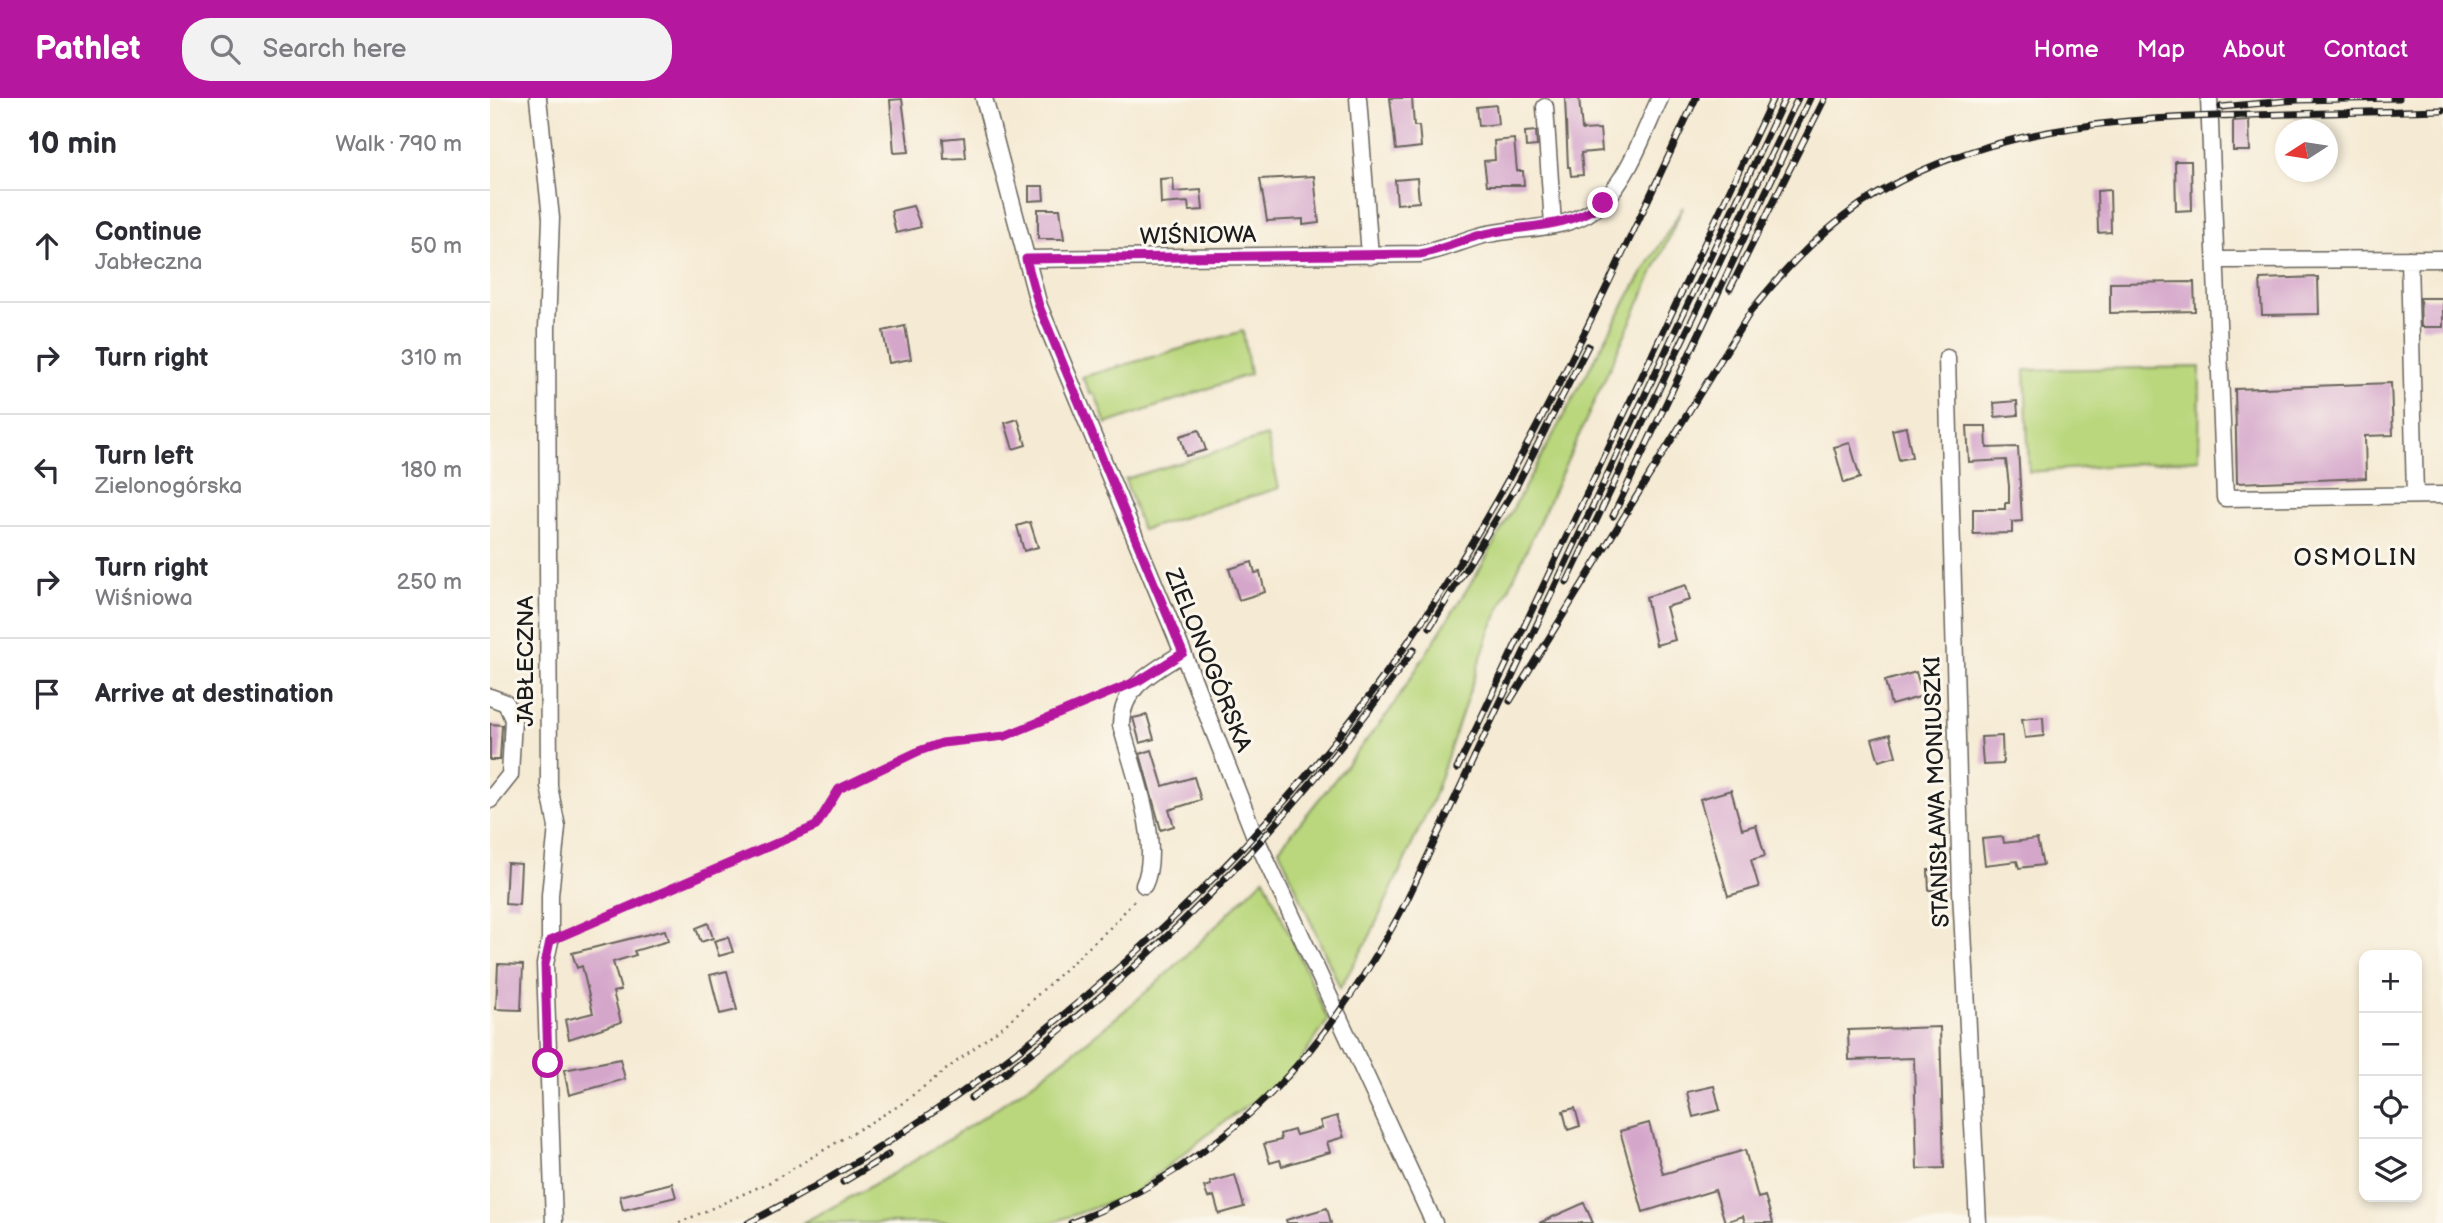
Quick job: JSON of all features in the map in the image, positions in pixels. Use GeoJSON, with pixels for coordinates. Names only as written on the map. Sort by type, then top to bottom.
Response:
{"type":"FeatureCollection","features":[{"type":"Feature","properties":{"kind":"street","name":"JABŁECZNA"},"geometry":{"type":"LineString","coordinates":[[538,98],[551,231],[547,329],[548,772],[556,827],[550,895],[550,941],[545,964],[554,1223]]}},
{"type":"Feature","properties":{"kind":"street","name":"ZIELONOGÓRSKA"},"geometry":{"type":"LineString","coordinates":[[984,98],[1039,306],[1183,653],[1254,834],[1434,1223]]}},
{"type":"Feature","properties":{"kind":"street"},"geometry":{"type":"LineString","coordinates":[[1358,98],[1370,256]]}},
{"type":"Feature","properties":{"kind":"street","name":"WIŚNIOWA"},"geometry":{"type":"LineString","coordinates":[[1026,259],[1420,254],[1447,249],[1478,236],[1553,225],[1586,214],[1603,203],[1619,182],[1660,98]]}},
{"type":"Feature","properties":{"kind":"street"},"geometry":{"type":"LineString","coordinates":[[2209,98],[2225,498],[2443,495]]}},
{"type":"Feature","properties":{"kind":"street"},"geometry":{"type":"LineString","coordinates":[[1545,107],[1553,225]]}},
{"type":"Feature","properties":{"kind":"street"},"geometry":{"type":"LineString","coordinates":[[2409,259],[2415,495]]}},
{"type":"Feature","properties":{"kind":"street"},"geometry":{"type":"LineString","coordinates":[[2217,261],[2443,259]]}},
{"type":"Feature","properties":{"kind":"street","name":"STANISŁAWA MONIUSZKI"},"geometry":{"type":"LineString","coordinates":[[1947,358],[1961,891],[1978,1223]]}},
{"type":"Feature","properties":{"kind":"street"},"geometry":{"type":"LineString","coordinates":[[1144,885],[1151,856],[1149,836],[1121,725],[1126,698],[1140,680],[1183,653]]}},
{"type":"Feature","properties":{"kind":"street"},"geometry":{"type":"LineString","coordinates":[[490,697],[506,703],[513,719],[510,775],[490,800]]}},
{"type":"Feature","properties":{"kind":"path"},"geometry":{"type":"LineString","coordinates":[[550,941],[816,826],[839,789],[919,751],[942,743],[1005,736],[1140,680]]}},
{"type":"Feature","properties":{"kind":"path"},"geometry":{"type":"LineString","coordinates":[[679,1223],[770,1182],[900,1105],[1007,1023],[1114,924],[1131,906],[1144,885]]}},
{"type":"Feature","properties":{"kind":"green space"},"geometry":{"type":"Polygon","coordinates":[[[1683,207],[1491,628],[1433,799],[1370,936],[1340,988],[1279,849],[1389,712],[1481,567],[1630,294],[1683,207]]]}},
{"type":"Feature","properties":{"kind":"green space"},"geometry":{"type":"Polygon","coordinates":[[[1243,331],[1250,374],[1106,424],[1095,394],[1090,393],[1082,377],[1243,331]]]}},
{"type":"Feature","properties":{"kind":"green space"},"geometry":{"type":"Polygon","coordinates":[[[2200,367],[2199,459],[2029,472],[2025,370],[2200,367]]]}},
{"type":"Feature","properties":{"kind":"green space"},"geometry":{"type":"Polygon","coordinates":[[[1267,436],[1279,488],[1142,530],[1125,479],[1267,436]]]}},
{"type":"Feature","properties":{"kind":"green space"},"geometry":{"type":"Polygon","coordinates":[[[1264,878],[1328,1020],[1291,1075],[1221,1124],[1133,1194],[1051,1223],[802,1223],[941,1144],[1072,1053],[1167,973],[1264,878]]]}},
{"type":"Feature","properties":{"kind":"building"},"geometry":{"type":"Polygon","coordinates":[[[1390,98],[1412,98],[1414,126],[1419,126],[1421,147],[1396,150],[1390,98]]]}},
{"type":"Feature","properties":{"kind":"building"},"geometry":{"type":"Polygon","coordinates":[[[1565,98],[1579,98],[1582,130],[1600,129],[1602,151],[1581,153],[1583,175],[1571,176],[1568,167],[1565,98]]]}},
{"type":"Feature","properties":{"kind":"building"},"geometry":{"type":"Polygon","coordinates":[[[902,99],[909,152],[894,153],[890,100],[902,99]]]}},
{"type":"Feature","properties":{"kind":"building"},"geometry":{"type":"Polygon","coordinates":[[[1496,105],[1498,124],[1479,126],[1477,107],[1496,105]]]}},
{"type":"Feature","properties":{"kind":"building"},"geometry":{"type":"Polygon","coordinates":[[[2249,120],[2250,151],[2233,151],[2233,121],[2249,120]]]}},
{"type":"Feature","properties":{"kind":"building"},"geometry":{"type":"Polygon","coordinates":[[[1536,131],[1537,146],[1526,147],[1525,132],[1536,131]]]}},
{"type":"Feature","properties":{"kind":"building"},"geometry":{"type":"Polygon","coordinates":[[[964,137],[966,158],[944,159],[943,139],[964,137]]]}},
{"type":"Feature","properties":{"kind":"building"},"geometry":{"type":"Polygon","coordinates":[[[1514,139],[1517,171],[1523,171],[1524,185],[1487,185],[1484,161],[1495,160],[1494,141],[1514,139]]]}},
{"type":"Feature","properties":{"kind":"building"},"geometry":{"type":"Polygon","coordinates":[[[2175,161],[2191,161],[2192,210],[2176,211],[2175,161]]]}},
{"type":"Feature","properties":{"kind":"building"},"geometry":{"type":"Polygon","coordinates":[[[1314,176],[1319,223],[1303,225],[1303,219],[1267,221],[1260,179],[1314,176]]]}},
{"type":"Feature","properties":{"kind":"building"},"geometry":{"type":"Polygon","coordinates":[[[1173,178],[1174,192],[1201,190],[1203,210],[1189,211],[1188,202],[1161,204],[1160,179],[1173,178]]]}},
{"type":"Feature","properties":{"kind":"building"},"geometry":{"type":"Polygon","coordinates":[[[1417,178],[1419,202],[1397,204],[1395,180],[1417,178]]]}},
{"type":"Feature","properties":{"kind":"building"},"geometry":{"type":"Polygon","coordinates":[[[1029,186],[1043,186],[1044,200],[1029,201],[1029,186]]]}},
{"type":"Feature","properties":{"kind":"building"},"geometry":{"type":"Polygon","coordinates":[[[2110,190],[2111,232],[2098,233],[2097,191],[2110,190]]]}},
{"type":"Feature","properties":{"kind":"building"},"geometry":{"type":"Polygon","coordinates":[[[913,206],[921,227],[896,233],[891,211],[913,206]]]}},
{"type":"Feature","properties":{"kind":"building"},"geometry":{"type":"Polygon","coordinates":[[[1038,209],[1060,209],[1064,239],[1038,239],[1038,209]]]}},
{"type":"Feature","properties":{"kind":"building"},"geometry":{"type":"Polygon","coordinates":[[[2318,277],[2319,314],[2262,315],[2260,279],[2318,277]]]}},
{"type":"Feature","properties":{"kind":"building"},"geometry":{"type":"Polygon","coordinates":[[[2194,282],[2195,311],[2110,313],[2110,283],[2194,282]]]}},
{"type":"Feature","properties":{"kind":"building"},"geometry":{"type":"Polygon","coordinates":[[[2420,298],[2443,298],[2443,327],[2421,327],[2420,298]]]}},
{"type":"Feature","properties":{"kind":"building"},"geometry":{"type":"Polygon","coordinates":[[[905,326],[911,359],[889,363],[883,331],[905,326]]]}},
{"type":"Feature","properties":{"kind":"building"},"geometry":{"type":"Polygon","coordinates":[[[2391,383],[2393,435],[2365,436],[2366,478],[2237,483],[2235,389],[2391,383]]]}},
{"type":"Feature","properties":{"kind":"building"},"geometry":{"type":"Polygon","coordinates":[[[2017,401],[2018,415],[1995,417],[1994,403],[2017,401]]]}},
{"type":"Feature","properties":{"kind":"building"},"geometry":{"type":"Polygon","coordinates":[[[1018,419],[1026,445],[1013,449],[1005,423],[1018,419]]]}},
{"type":"Feature","properties":{"kind":"building"},"geometry":{"type":"Polygon","coordinates":[[[1967,426],[1986,426],[1987,448],[2018,447],[2022,521],[2012,522],[2012,533],[1973,534],[1973,509],[2005,509],[2005,503],[2009,503],[2009,486],[2006,460],[1969,462],[1967,426]]]}},
{"type":"Feature","properties":{"kind":"building"},"geometry":{"type":"Polygon","coordinates":[[[1906,427],[1912,457],[1899,460],[1892,430],[1906,427]]]}},
{"type":"Feature","properties":{"kind":"building"},"geometry":{"type":"Polygon","coordinates":[[[1199,430],[1206,450],[1186,456],[1180,436],[1199,430]]]}},
{"type":"Feature","properties":{"kind":"building"},"geometry":{"type":"Polygon","coordinates":[[[1850,443],[1860,478],[1844,483],[1834,447],[1850,443]]]}},
{"type":"Feature","properties":{"kind":"building"},"geometry":{"type":"Polygon","coordinates":[[[1030,522],[1038,547],[1024,551],[1017,526],[1030,522]]]}},
{"type":"Feature","properties":{"kind":"building"},"geometry":{"type":"Polygon","coordinates":[[[1252,562],[1255,573],[1260,572],[1265,592],[1239,600],[1229,569],[1252,562]]]}},
{"type":"Feature","properties":{"kind":"building"},"geometry":{"type":"Polygon","coordinates":[[[1686,585],[1690,600],[1666,607],[1675,640],[1656,645],[1646,597],[1686,585]]]}},
{"type":"Feature","properties":{"kind":"building"},"geometry":{"type":"Polygon","coordinates":[[[1916,672],[1923,696],[1891,705],[1885,681],[1916,672]]]}},
{"type":"Feature","properties":{"kind":"building"},"geometry":{"type":"Polygon","coordinates":[[[1147,715],[1154,739],[1140,743],[1133,718],[1147,715]]]}},
{"type":"Feature","properties":{"kind":"building"},"geometry":{"type":"Polygon","coordinates":[[[2043,717],[2044,736],[2025,738],[2022,719],[2043,717]]]}},
{"type":"Feature","properties":{"kind":"building"},"geometry":{"type":"Polygon","coordinates":[[[490,724],[502,725],[500,760],[490,760],[490,724]]]}},
{"type":"Feature","properties":{"kind":"building"},"geometry":{"type":"Polygon","coordinates":[[[1890,734],[1896,756],[1879,761],[1872,739],[1890,734]]]}},
{"type":"Feature","properties":{"kind":"building"},"geometry":{"type":"Polygon","coordinates":[[[2002,736],[2003,764],[1983,765],[1981,737],[2002,736]]]}},
{"type":"Feature","properties":{"kind":"building"},"geometry":{"type":"Polygon","coordinates":[[[1152,750],[1163,786],[1194,777],[1201,800],[1169,810],[1174,826],[1161,830],[1140,754],[1152,750]]]}},
{"type":"Feature","properties":{"kind":"building"},"geometry":{"type":"Polygon","coordinates":[[[1731,790],[1742,829],[1756,825],[1765,856],[1751,860],[1759,887],[1728,896],[1700,799],[1731,790]]]}},
{"type":"Feature","properties":{"kind":"building"},"geometry":{"type":"Polygon","coordinates":[[[2003,837],[2004,843],[2037,839],[2043,865],[2019,868],[2017,861],[1985,865],[1982,839],[2003,837]]]}},
{"type":"Feature","properties":{"kind":"building"},"geometry":{"type":"Polygon","coordinates":[[[507,863],[521,864],[519,905],[505,904],[507,863]]]}},
{"type":"Feature","properties":{"kind":"building"},"geometry":{"type":"Polygon","coordinates":[[[1928,870],[1942,870],[1943,890],[1929,890],[1928,870]]]}},
{"type":"Feature","properties":{"kind":"building"},"geometry":{"type":"Polygon","coordinates":[[[708,923],[713,938],[701,942],[696,928],[708,923]]]}},
{"type":"Feature","properties":{"kind":"building"},"geometry":{"type":"Polygon","coordinates":[[[665,930],[668,941],[634,951],[636,955],[613,962],[621,990],[613,992],[621,1022],[569,1039],[565,1020],[593,1013],[582,966],[577,968],[572,953],[665,930]]]}},
{"type":"Feature","properties":{"kind":"building"},"geometry":{"type":"Polygon","coordinates":[[[728,937],[733,952],[719,956],[714,941],[728,937]]]}},
{"type":"Feature","properties":{"kind":"building"},"geometry":{"type":"Polygon","coordinates":[[[498,964],[523,965],[521,1010],[496,1009],[498,964]]]}},
{"type":"Feature","properties":{"kind":"building"},"geometry":{"type":"Polygon","coordinates":[[[727,971],[737,1010],[720,1014],[710,975],[727,971]]]}},
{"type":"Feature","properties":{"kind":"building"},"geometry":{"type":"Polygon","coordinates":[[[1940,1027],[1944,1168],[1917,1169],[1914,1058],[1849,1060],[1848,1030],[1940,1027]]]}},
{"type":"Feature","properties":{"kind":"building"},"geometry":{"type":"Polygon","coordinates":[[[620,1059],[625,1079],[569,1095],[564,1070],[620,1059]]]}},
{"type":"Feature","properties":{"kind":"building"},"geometry":{"type":"Polygon","coordinates":[[[1714,1086],[1720,1110],[1693,1117],[1687,1092],[1714,1086]]]}},
{"type":"Feature","properties":{"kind":"building"},"geometry":{"type":"Polygon","coordinates":[[[1575,1108],[1580,1126],[1568,1130],[1563,1111],[1575,1108]]]}},
{"type":"Feature","properties":{"kind":"building"},"geometry":{"type":"Polygon","coordinates":[[[1337,1116],[1344,1137],[1327,1142],[1330,1152],[1282,1166],[1280,1160],[1270,1163],[1264,1144],[1281,1140],[1280,1134],[1294,1130],[1296,1135],[1322,1128],[1320,1121],[1337,1116]]]}},
{"type":"Feature","properties":{"kind":"building"},"geometry":{"type":"Polygon","coordinates":[[[1649,1123],[1663,1174],[1745,1150],[1758,1198],[1765,1196],[1773,1223],[1745,1223],[1743,1216],[1725,1222],[1715,1190],[1643,1212],[1620,1131],[1649,1123]]]}},
{"type":"Feature","properties":{"kind":"building"},"geometry":{"type":"Polygon","coordinates":[[[1235,1175],[1244,1207],[1219,1214],[1214,1196],[1208,1198],[1204,1187],[1211,1185],[1210,1182],[1235,1175]]]}},
{"type":"Feature","properties":{"kind":"building"},"geometry":{"type":"Polygon","coordinates":[[[672,1183],[676,1197],[623,1210],[620,1196],[672,1183]]]}},
{"type":"Feature","properties":{"kind":"building"},"geometry":{"type":"Polygon","coordinates":[[[1584,1203],[1593,1223],[1539,1223],[1584,1203]]]}},
{"type":"Feature","properties":{"kind":"building"},"geometry":{"type":"Polygon","coordinates":[[[1327,1208],[1331,1223],[1287,1223],[1286,1220],[1327,1208]]]}},
{"type":"Feature","properties":{"kind":"railway"},"geometry":{"type":"LineString","coordinates":[[748,1223],[848,1167],[945,1104],[1038,1036],[1126,961],[1210,882],[1288,797],[1361,708],[1427,614],[1466,552],[1537,426],[1570,361],[1696,98]]}},
{"type":"Feature","properties":{"kind":"railway"},"geometry":{"type":"LineString","coordinates":[[1457,769],[1773,98]]}},
{"type":"Feature","properties":{"kind":"railway"},"geometry":{"type":"LineString","coordinates":[[1071,1223],[1129,1197],[1181,1167],[1228,1132],[1270,1094],[1309,1052],[1377,955],[1407,900],[1785,98]]}},
{"type":"Feature","properties":{"kind":"railway"},"geometry":{"type":"LineString","coordinates":[[1567,582],[1798,98]]}},
{"type":"Feature","properties":{"kind":"railway"},"geometry":{"type":"LineString","coordinates":[[1613,516],[1810,98]]}},
{"type":"Feature","properties":{"kind":"railway"},"geometry":{"type":"LineString","coordinates":[[1730,289],[1825,98]]}},
{"type":"Feature","properties":{"kind":"railway"},"geometry":{"type":"LineString","coordinates":[[2221,107],[2297,100],[2399,98]]}},
{"type":"Feature","properties":{"kind":"railway"},"geometry":{"type":"LineString","coordinates":[[1510,701],[1751,311],[1802,253],[1861,204],[1906,178],[1952,158],[2000,143],[2050,132],[2150,119],[2443,110]]}},
{"type":"Feature","properties":{"kind":"railway"},"geometry":{"type":"LineString","coordinates":[[1430,627],[1517,485],[1588,346]]}},
{"type":"Feature","properties":{"kind":"railway"},"geometry":{"type":"LineString","coordinates":[[971,1098],[1098,999],[1212,892],[1317,776],[1414,649]]}},
{"type":"Feature","properties":{"kind":"railway"},"geometry":{"type":"LineString","coordinates":[[843,1182],[888,1155]]}},
{"type":"Feature","properties":{"kind":"district","name":"OSMOLIN"},"geometry":{"type":"Point","coordinates":[2356,557]}},
{"type":"Feature","properties":{"kind":"route"},"geometry":{"type":"LineString","coordinates":[[548,1063],[545,964],[550,941],[816,826],[839,789],[919,751],[942,743],[1005,736],[1140,680],[1183,653],[1039,306],[1026,259],[1420,254],[1447,249],[1478,236],[1562,224],[1603,203]]}}]}
